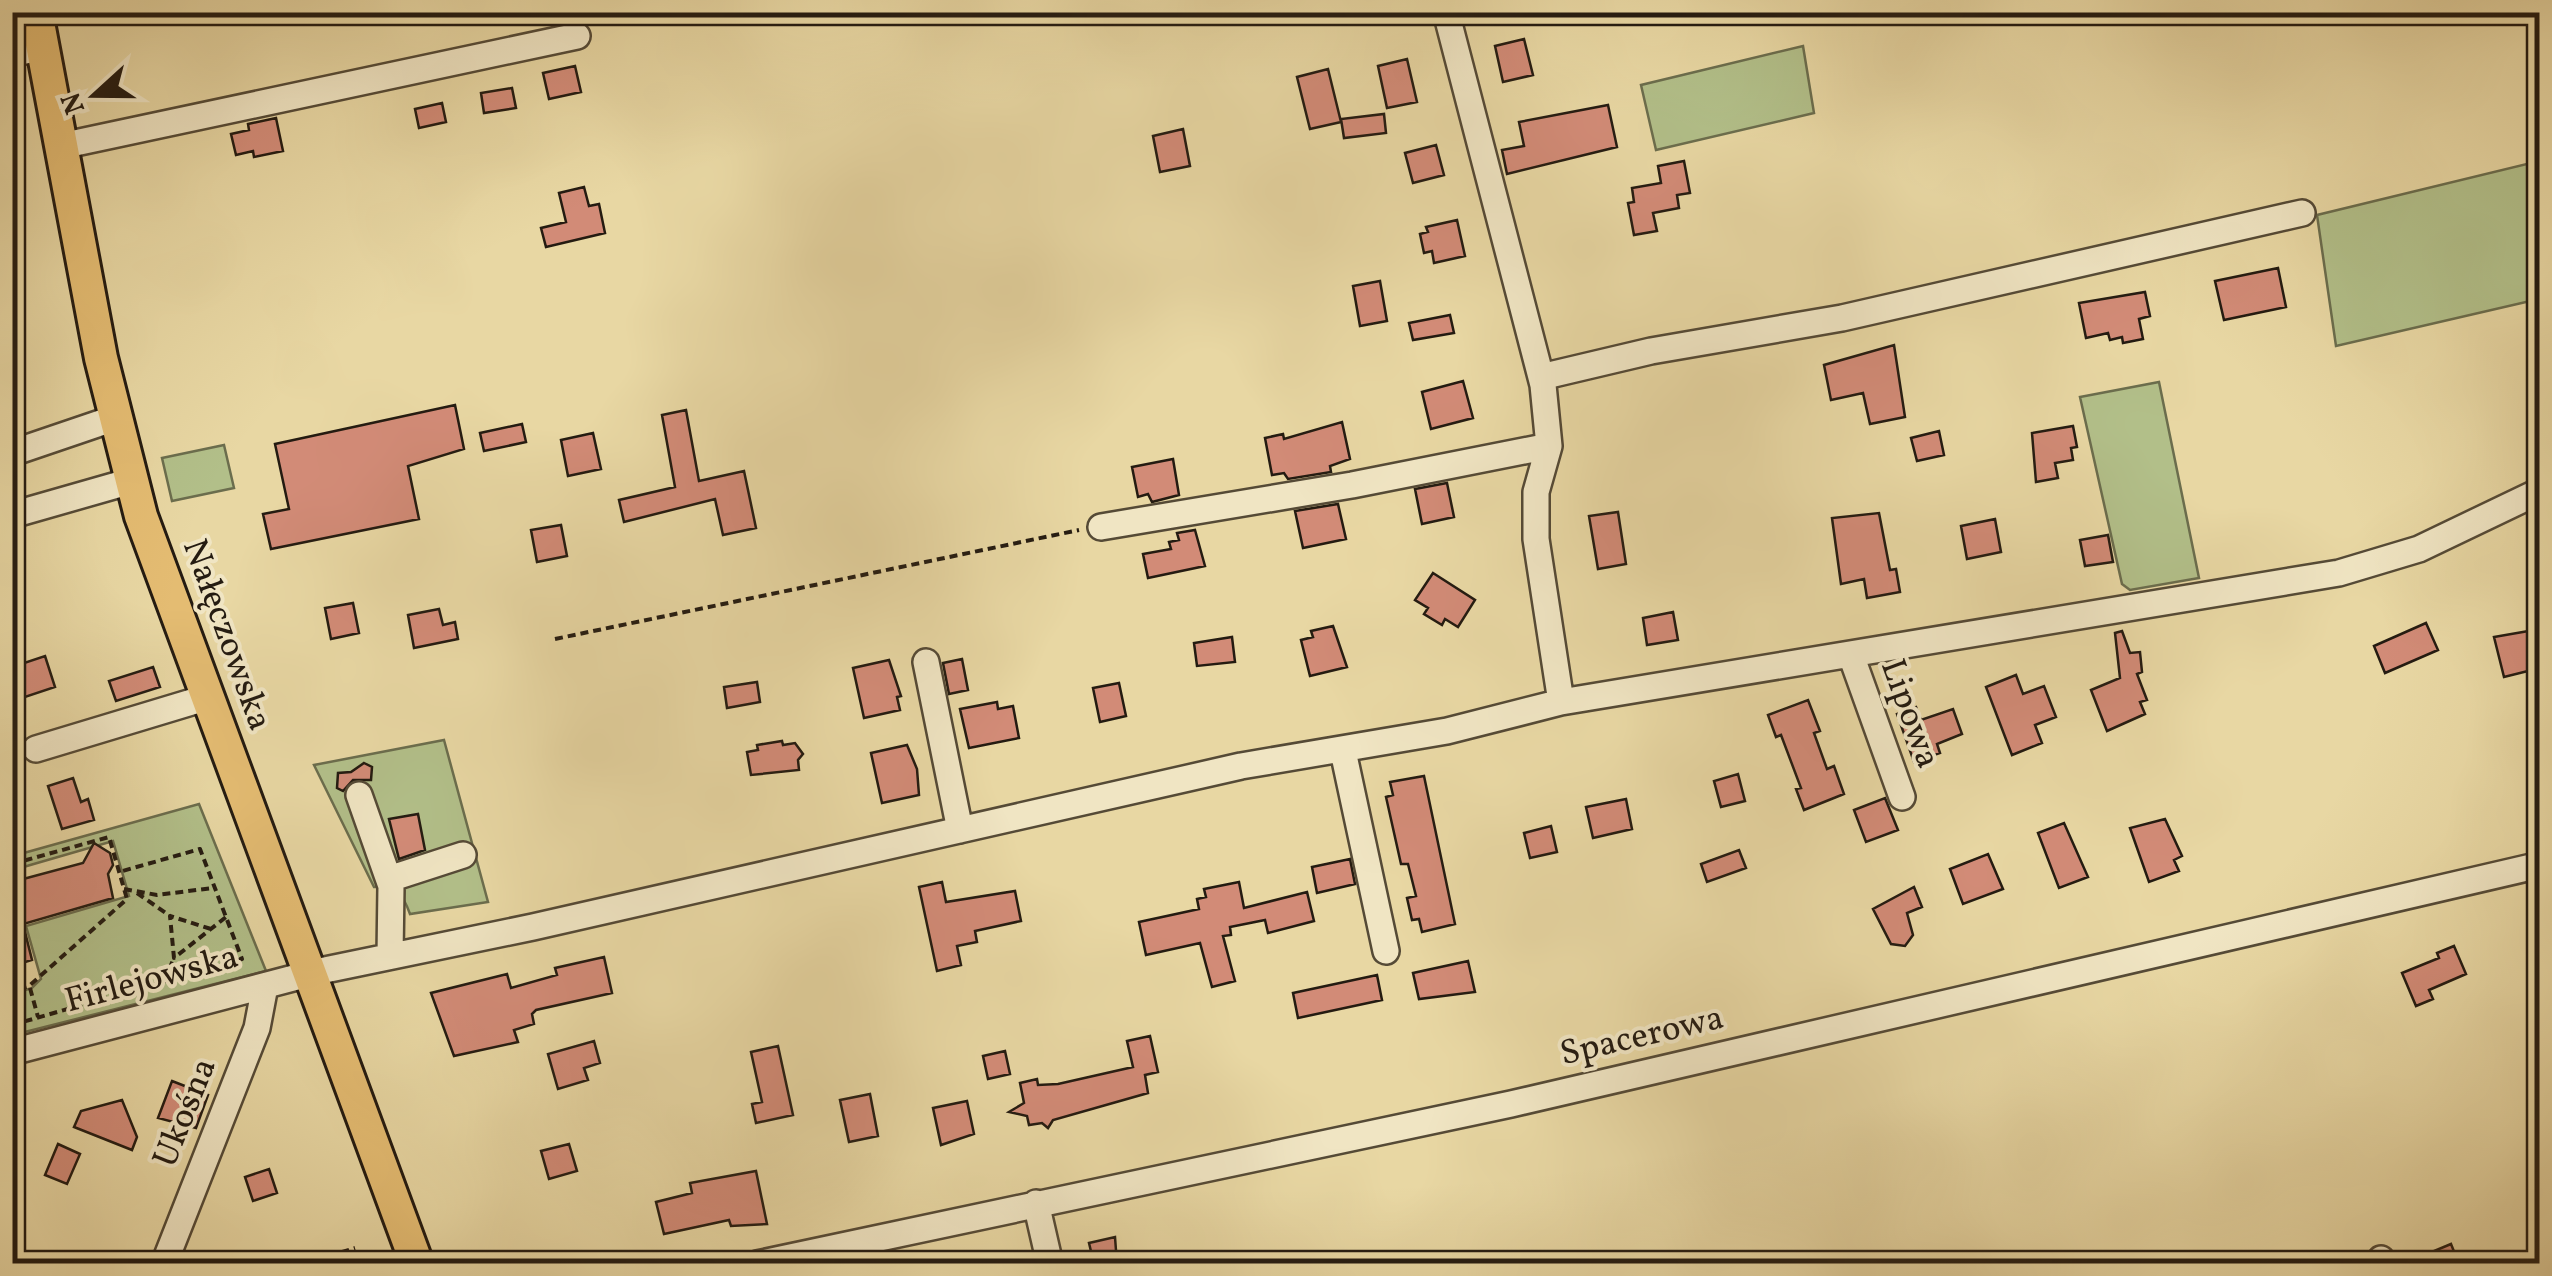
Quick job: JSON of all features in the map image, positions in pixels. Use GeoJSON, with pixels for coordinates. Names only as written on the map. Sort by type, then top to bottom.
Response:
{"type":"FeatureCollection","features":[{"type":"Feature","properties":{"kind":"main road","name":"Nałęczowska"},"geometry":{"type":"LineString","coordinates":[[36,12],[28,51],[61,146],[114,418],[131,481],[205,698],[417,1264]]}},
{"type":"Feature","properties":{"kind":"street"},"geometry":{"type":"LineString","coordinates":[[1446,12],[1541,377],[1549,446],[1536,492],[1536,539],[1561,702]]}},
{"type":"Feature","properties":{"kind":"street"},"geometry":{"type":"LineString","coordinates":[[61,146],[577,36]]}},
{"type":"Feature","properties":{"kind":"street"},"geometry":{"type":"LineString","coordinates":[[1541,377],[1651,350],[1842,318],[2302,214]]}},
{"type":"Feature","properties":{"kind":"street"},"geometry":{"type":"LineString","coordinates":[[12,452],[114,418]]}},
{"type":"Feature","properties":{"kind":"street"},"geometry":{"type":"LineString","coordinates":[[1101,527],[1352,485],[1549,446]]}},
{"type":"Feature","properties":{"kind":"street"},"geometry":{"type":"LineString","coordinates":[[12,516],[131,481]]}},
{"type":"Feature","properties":{"kind":"street","name":"Firlejowska"},"geometry":{"type":"LineString","coordinates":[[12,1052],[154,1027],[309,973],[1241,766],[1343,751],[1561,702],[2339,573],[2418,549],[2540,491]]}},
{"type":"Feature","properties":{"kind":"street","name":"Lipowa"},"geometry":{"type":"LineString","coordinates":[[1850,655],[1902,797]]}},
{"type":"Feature","properties":{"kind":"street"},"geometry":{"type":"LineString","coordinates":[[926,662],[960,830]]}},
{"type":"Feature","properties":{"kind":"street"},"geometry":{"type":"LineString","coordinates":[[36,749],[205,698]]}},
{"type":"Feature","properties":{"kind":"street"},"geometry":{"type":"LineString","coordinates":[[1343,751],[1386,951]]}},
{"type":"Feature","properties":{"kind":"street"},"geometry":{"type":"LineString","coordinates":[[359,795],[389,879],[390,956]]}},
{"type":"Feature","properties":{"kind":"street"},"geometry":{"type":"LineString","coordinates":[[389,879],[463,855]]}},
{"type":"Feature","properties":{"kind":"street","name":"Spacerowa"},"geometry":{"type":"LineString","coordinates":[[757,1264],[1511,1104],[2540,865]]}},
{"type":"Feature","properties":{"kind":"street","name":"Ukośna"},"geometry":{"type":"LineString","coordinates":[[164,1264],[257,1028],[265,986]]}},
{"type":"Feature","properties":{"kind":"street"},"geometry":{"type":"LineString","coordinates":[[1036,1203],[1050,1264]]}},
{"type":"Feature","properties":{"kind":"path"},"geometry":{"type":"LineString","coordinates":[[555,639],[1101,527]]}},
{"type":"Feature","properties":{"kind":"path"},"geometry":{"type":"LineString","coordinates":[[12,864],[109,837],[127,899],[29,986],[12,991]]}},
{"type":"Feature","properties":{"kind":"path"},"geometry":{"type":"LineString","coordinates":[[12,1024],[242,959],[200,849],[119,872]]}},
{"type":"Feature","properties":{"kind":"path"},"geometry":{"type":"LineString","coordinates":[[124,889],[156,895],[214,888]]}},
{"type":"Feature","properties":{"kind":"path"},"geometry":{"type":"LineString","coordinates":[[134,891],[170,916],[211,929]]}},
{"type":"Feature","properties":{"kind":"path"},"geometry":{"type":"LineString","coordinates":[[164,982],[174,958],[170,916]]}},
{"type":"Feature","properties":{"kind":"path"},"geometry":{"type":"LineString","coordinates":[[174,958],[226,918]]}},
{"type":"Feature","properties":{"kind":"path"},"geometry":{"type":"LineString","coordinates":[[29,986],[38,1017]]}},
{"type":"Feature","properties":{"kind":"path"},"geometry":{"type":"LineString","coordinates":[[329,1256],[355,1248]]}},
{"type":"Feature","properties":{"kind":"green space"},"geometry":{"type":"Polygon","coordinates":[[[1803,46],[1814,113],[1656,150],[1641,85],[1803,46]]]}},
{"type":"Feature","properties":{"kind":"green space"},"geometry":{"type":"Polygon","coordinates":[[[2539,161],[2539,299],[2336,346],[2317,215],[2539,161]]]}},
{"type":"Feature","properties":{"kind":"green space"},"geometry":{"type":"Polygon","coordinates":[[[2159,382],[2199,578],[2130,590],[2122,584],[2080,397],[2159,382]]]}},
{"type":"Feature","properties":{"kind":"green space"},"geometry":{"type":"Polygon","coordinates":[[[224,445],[234,488],[172,501],[162,458],[224,445]]]}},
{"type":"Feature","properties":{"kind":"green space"},"geometry":{"type":"Polygon","coordinates":[[[444,740],[488,902],[410,914],[398,892],[374,887],[314,765],[444,740]]]}},
{"type":"Feature","properties":{"kind":"green space"},"geometry":{"type":"Polygon","coordinates":[[[199,804],[266,971],[13,1035],[13,994],[32,988],[41,979],[26,926],[129,896],[113,841],[13,870],[13,856],[199,804]]]}},
{"type":"Feature","properties":{"kind":"building"},"geometry":{"type":"Polygon","coordinates":[[[1524,39],[1533,75],[1503,82],[1495,46],[1524,39]]]}},
{"type":"Feature","properties":{"kind":"building"},"geometry":{"type":"Polygon","coordinates":[[[1407,59],[1417,102],[1387,108],[1378,66],[1407,59]]]}},
{"type":"Feature","properties":{"kind":"building"},"geometry":{"type":"Polygon","coordinates":[[[575,66],[581,92],[549,99],[543,73],[575,66]]]}},
{"type":"Feature","properties":{"kind":"building"},"geometry":{"type":"Polygon","coordinates":[[[1328,69],[1341,122],[1310,129],[1297,77],[1328,69]]]}},
{"type":"Feature","properties":{"kind":"building"},"geometry":{"type":"Polygon","coordinates":[[[512,88],[516,108],[484,113],[481,93],[512,88]]]}},
{"type":"Feature","properties":{"kind":"building"},"geometry":{"type":"Polygon","coordinates":[[[442,103],[446,122],[419,128],[415,109],[442,103]]]}},
{"type":"Feature","properties":{"kind":"building"},"geometry":{"type":"Polygon","coordinates":[[[1608,105],[1617,147],[1507,174],[1502,150],[1524,146],[1519,122],[1608,105]]]}},
{"type":"Feature","properties":{"kind":"building"},"geometry":{"type":"Polygon","coordinates":[[[1384,114],[1386,133],[1344,138],[1341,119],[1384,114]]]}},
{"type":"Feature","properties":{"kind":"building"},"geometry":{"type":"Polygon","coordinates":[[[276,118],[283,151],[254,157],[253,151],[236,155],[231,134],[249,130],[248,124],[276,118]]]}},
{"type":"Feature","properties":{"kind":"building"},"geometry":{"type":"Polygon","coordinates":[[[1183,129],[1190,166],[1160,172],[1153,136],[1183,129]]]}},
{"type":"Feature","properties":{"kind":"building"},"geometry":{"type":"Polygon","coordinates":[[[1436,145],[1444,175],[1413,183],[1405,153],[1436,145]]]}},
{"type":"Feature","properties":{"kind":"building"},"geometry":{"type":"Polygon","coordinates":[[[1684,161],[1690,193],[1677,195],[1679,208],[1653,213],[1657,231],[1634,235],[1628,203],[1634,202],[1632,188],[1661,183],[1658,166],[1684,161]]]}},
{"type":"Feature","properties":{"kind":"building"},"geometry":{"type":"Polygon","coordinates":[[[584,187],[589,206],[599,204],[605,233],[546,247],[541,228],[566,222],[559,193],[584,187]]]}},
{"type":"Feature","properties":{"kind":"building"},"geometry":{"type":"Polygon","coordinates":[[[1457,220],[1465,256],[1434,263],[1432,251],[1424,253],[1420,234],[1428,232],[1426,227],[1457,220]]]}},
{"type":"Feature","properties":{"kind":"building"},"geometry":{"type":"Polygon","coordinates":[[[2278,268],[2286,307],[2224,320],[2215,281],[2278,268]]]}},
{"type":"Feature","properties":{"kind":"building"},"geometry":{"type":"Polygon","coordinates":[[[1380,281],[1387,321],[1360,326],[1353,286],[1380,281]]]}},
{"type":"Feature","properties":{"kind":"building"},"geometry":{"type":"Polygon","coordinates":[[[2145,292],[2150,316],[2139,319],[2143,339],[2123,343],[2122,337],[2110,340],[2108,333],[2086,338],[2079,303],[2145,292]]]}},
{"type":"Feature","properties":{"kind":"building"},"geometry":{"type":"Polygon","coordinates":[[[1450,315],[1454,333],[1413,340],[1409,323],[1450,315]]]}},
{"type":"Feature","properties":{"kind":"building"},"geometry":{"type":"Polygon","coordinates":[[[1894,345],[1905,417],[1870,424],[1863,393],[1831,400],[1824,365],[1894,345]]]}},
{"type":"Feature","properties":{"kind":"building"},"geometry":{"type":"Polygon","coordinates":[[[1463,381],[1473,418],[1431,429],[1422,392],[1463,381]]]}},
{"type":"Feature","properties":{"kind":"building"},"geometry":{"type":"Polygon","coordinates":[[[455,405],[464,449],[408,466],[419,519],[271,549],[263,514],[289,509],[275,444],[455,405]]]}},
{"type":"Feature","properties":{"kind":"building"},"geometry":{"type":"Polygon","coordinates":[[[686,410],[699,481],[744,471],[756,528],[723,535],[715,499],[624,522],[619,500],[675,487],[662,415],[686,410]]]}},
{"type":"Feature","properties":{"kind":"building"},"geometry":{"type":"Polygon","coordinates":[[[1342,422],[1350,459],[1330,466],[1331,472],[1288,479],[1284,473],[1272,475],[1265,438],[1283,434],[1284,439],[1342,422]]]}},
{"type":"Feature","properties":{"kind":"building"},"geometry":{"type":"Polygon","coordinates":[[[522,424],[526,442],[484,451],[480,433],[522,424]]]}},
{"type":"Feature","properties":{"kind":"building"},"geometry":{"type":"Polygon","coordinates":[[[2073,426],[2077,447],[2071,448],[2073,460],[2055,463],[2058,478],[2036,482],[2032,433],[2073,426]]]}},
{"type":"Feature","properties":{"kind":"building"},"geometry":{"type":"Polygon","coordinates":[[[1939,431],[1944,455],[1917,461],[1911,438],[1939,431]]]}},
{"type":"Feature","properties":{"kind":"building"},"geometry":{"type":"Polygon","coordinates":[[[593,433],[601,469],[568,476],[561,440],[593,433]]]}},
{"type":"Feature","properties":{"kind":"building"},"geometry":{"type":"Polygon","coordinates":[[[1173,459],[1179,495],[1152,502],[1148,494],[1138,497],[1132,467],[1173,459]]]}},
{"type":"Feature","properties":{"kind":"building"},"geometry":{"type":"Polygon","coordinates":[[[1447,483],[1454,517],[1422,524],[1415,489],[1447,483]]]}},
{"type":"Feature","properties":{"kind":"building"},"geometry":{"type":"Polygon","coordinates":[[[1338,504],[1346,539],[1303,548],[1295,511],[1338,504]]]}},
{"type":"Feature","properties":{"kind":"building"},"geometry":{"type":"Polygon","coordinates":[[[1618,512],[1626,564],[1598,569],[1589,516],[1618,512]]]}},
{"type":"Feature","properties":{"kind":"building"},"geometry":{"type":"Polygon","coordinates":[[[1879,513],[1890,570],[1896,569],[1900,592],[1867,598],[1864,579],[1841,584],[1832,518],[1879,513]]]}},
{"type":"Feature","properties":{"kind":"building"},"geometry":{"type":"Polygon","coordinates":[[[1995,519],[2001,552],[1967,559],[1961,526],[1995,519]]]}},
{"type":"Feature","properties":{"kind":"building"},"geometry":{"type":"Polygon","coordinates":[[[561,525],[567,556],[537,562],[531,530],[561,525]]]}},
{"type":"Feature","properties":{"kind":"building"},"geometry":{"type":"Polygon","coordinates":[[[1195,530],[1205,566],[1148,578],[1143,554],[1171,549],[1169,542],[1179,540],[1177,533],[1195,530]]]}},
{"type":"Feature","properties":{"kind":"building"},"geometry":{"type":"Polygon","coordinates":[[[2108,535],[2113,562],[2085,566],[2080,540],[2108,535]]]}},
{"type":"Feature","properties":{"kind":"building"},"geometry":{"type":"Polygon","coordinates":[[[1433,573],[1475,600],[1458,627],[1445,619],[1442,625],[1424,614],[1428,608],[1415,600],[1433,573]]]}},
{"type":"Feature","properties":{"kind":"building"},"geometry":{"type":"Polygon","coordinates":[[[353,603],[359,633],[331,639],[325,608],[353,603]]]}},
{"type":"Feature","properties":{"kind":"building"},"geometry":{"type":"Polygon","coordinates":[[[439,609],[443,625],[455,622],[458,639],[414,648],[408,615],[439,609]]]}},
{"type":"Feature","properties":{"kind":"building"},"geometry":{"type":"Polygon","coordinates":[[[1673,612],[1678,640],[1647,645],[1643,618],[1673,612]]]}},
{"type":"Feature","properties":{"kind":"building"},"geometry":{"type":"Polygon","coordinates":[[[2426,623],[2438,650],[2385,673],[2374,646],[2426,623]]]}},
{"type":"Feature","properties":{"kind":"building"},"geometry":{"type":"Polygon","coordinates":[[[1333,626],[1347,667],[1310,676],[1301,640],[1313,637],[1311,631],[1333,626]]]}},
{"type":"Feature","properties":{"kind":"building"},"geometry":{"type":"Polygon","coordinates":[[[2540,629],[2540,668],[2504,677],[2494,637],[2540,629]]]}},
{"type":"Feature","properties":{"kind":"building"},"geometry":{"type":"Polygon","coordinates":[[[2122,631],[2130,653],[2140,652],[2142,672],[2137,674],[2147,700],[2140,702],[2145,714],[2107,731],[2091,690],[2120,678],[2115,633],[2122,631]]]}},
{"type":"Feature","properties":{"kind":"building"},"geometry":{"type":"Polygon","coordinates":[[[1232,637],[1235,662],[1197,666],[1194,643],[1232,637]]]}},
{"type":"Feature","properties":{"kind":"building"},"geometry":{"type":"Polygon","coordinates":[[[45,656],[55,687],[25,697],[15,666],[45,656]]]}},
{"type":"Feature","properties":{"kind":"building"},"geometry":{"type":"Polygon","coordinates":[[[962,659],[968,690],[949,694],[943,663],[962,659]]]}},
{"type":"Feature","properties":{"kind":"building"},"geometry":{"type":"Polygon","coordinates":[[[889,660],[901,696],[897,697],[900,710],[864,718],[853,668],[889,660]]]}},
{"type":"Feature","properties":{"kind":"building"},"geometry":{"type":"Polygon","coordinates":[[[153,667],[160,687],[116,701],[109,681],[153,667]]]}},
{"type":"Feature","properties":{"kind":"building"},"geometry":{"type":"Polygon","coordinates":[[[2016,675],[2023,694],[2044,686],[2056,717],[2035,725],[2042,743],[2012,755],[1986,687],[2016,675]]]}},
{"type":"Feature","properties":{"kind":"building"},"geometry":{"type":"Polygon","coordinates":[[[757,682],[760,702],[727,708],[724,687],[757,682]]]}},
{"type":"Feature","properties":{"kind":"building"},"geometry":{"type":"Polygon","coordinates":[[[1119,683],[1126,716],[1100,722],[1093,688],[1119,683]]]}},
{"type":"Feature","properties":{"kind":"building"},"geometry":{"type":"Polygon","coordinates":[[[1808,700],[1820,731],[1814,733],[1827,769],[1834,766],[1844,794],[1804,810],[1796,789],[1801,788],[1781,735],[1776,737],[1768,715],[1808,700]]]}},
{"type":"Feature","properties":{"kind":"building"},"geometry":{"type":"Polygon","coordinates":[[[997,702],[998,709],[1013,706],[1019,738],[969,748],[960,709],[997,702]]]}},
{"type":"Feature","properties":{"kind":"building"},"geometry":{"type":"Polygon","coordinates":[[[1916,707],[1921,720],[1953,709],[1962,734],[1937,744],[1940,753],[1914,762],[1897,714],[1916,707]]]}},
{"type":"Feature","properties":{"kind":"building"},"geometry":{"type":"Polygon","coordinates":[[[782,741],[783,745],[795,743],[803,754],[798,760],[799,770],[751,775],[747,752],[758,750],[757,745],[782,741]]]}},
{"type":"Feature","properties":{"kind":"building"},"geometry":{"type":"Polygon","coordinates":[[[907,745],[917,769],[919,795],[882,803],[871,753],[907,745]]]}},
{"type":"Feature","properties":{"kind":"building"},"geometry":{"type":"Polygon","coordinates":[[[364,763],[372,767],[371,780],[353,780],[343,791],[337,788],[338,773],[351,772],[364,763]]]}},
{"type":"Feature","properties":{"kind":"building"},"geometry":{"type":"Polygon","coordinates":[[[1738,774],[1745,801],[1721,807],[1714,781],[1738,774]]]}},
{"type":"Feature","properties":{"kind":"building"},"geometry":{"type":"Polygon","coordinates":[[[1424,776],[1455,924],[1422,932],[1419,919],[1412,920],[1407,898],[1416,896],[1408,864],[1401,864],[1386,797],[1393,795],[1390,782],[1424,776]]]}},
{"type":"Feature","properties":{"kind":"building"},"geometry":{"type":"Polygon","coordinates":[[[73,778],[81,802],[88,799],[94,820],[62,829],[48,786],[73,778]]]}},
{"type":"Feature","properties":{"kind":"building"},"geometry":{"type":"Polygon","coordinates":[[[1885,798],[1898,830],[1866,842],[1854,810],[1885,798]]]}},
{"type":"Feature","properties":{"kind":"building"},"geometry":{"type":"Polygon","coordinates":[[[1626,799],[1632,829],[1593,838],[1586,807],[1626,799]]]}},
{"type":"Feature","properties":{"kind":"building"},"geometry":{"type":"Polygon","coordinates":[[[418,814],[425,850],[399,859],[389,819],[418,814]]]}},
{"type":"Feature","properties":{"kind":"building"},"geometry":{"type":"Polygon","coordinates":[[[2165,819],[2182,856],[2174,860],[2179,871],[2149,882],[2130,828],[2165,819]]]}},
{"type":"Feature","properties":{"kind":"building"},"geometry":{"type":"Polygon","coordinates":[[[2064,823],[2088,877],[2059,888],[2038,833],[2064,823]]]}},
{"type":"Feature","properties":{"kind":"building"},"geometry":{"type":"Polygon","coordinates":[[[1551,826],[1557,852],[1530,858],[1524,833],[1551,826]]]}},
{"type":"Feature","properties":{"kind":"building"},"geometry":{"type":"Polygon","coordinates":[[[94,843],[110,853],[113,865],[108,874],[113,898],[23,924],[32,960],[12,966],[12,882],[83,863],[94,843]]]}},
{"type":"Feature","properties":{"kind":"building"},"geometry":{"type":"Polygon","coordinates":[[[1739,850],[1746,868],[1707,882],[1701,864],[1739,850]]]}},
{"type":"Feature","properties":{"kind":"building"},"geometry":{"type":"Polygon","coordinates":[[[1988,854],[2003,889],[1963,904],[1950,869],[1988,854]]]}},
{"type":"Feature","properties":{"kind":"building"},"geometry":{"type":"Polygon","coordinates":[[[1350,859],[1355,884],[1317,893],[1312,867],[1350,859]]]}},
{"type":"Feature","properties":{"kind":"building"},"geometry":{"type":"Polygon","coordinates":[[[942,882],[946,902],[1015,891],[1021,921],[975,931],[977,942],[957,946],[961,965],[937,971],[919,887],[942,882]]]}},
{"type":"Feature","properties":{"kind":"building"},"geometry":{"type":"Polygon","coordinates":[[[1239,882],[1244,908],[1307,892],[1314,921],[1268,933],[1265,920],[1230,927],[1231,935],[1223,936],[1235,981],[1212,987],[1200,943],[1146,955],[1139,922],[1199,909],[1197,899],[1206,897],[1204,889],[1239,882]]]}},
{"type":"Feature","properties":{"kind":"building"},"geometry":{"type":"Polygon","coordinates":[[[1914,887],[1922,907],[1907,913],[1913,935],[1905,946],[1891,944],[1873,909],[1914,887]]]}},
{"type":"Feature","properties":{"kind":"building"},"geometry":{"type":"Polygon","coordinates":[[[2454,946],[2466,974],[2429,990],[2433,999],[2416,1006],[2402,973],[2439,958],[2437,953],[2454,946]]]}},
{"type":"Feature","properties":{"kind":"building"},"geometry":{"type":"Polygon","coordinates":[[[604,957],[612,993],[536,1010],[532,1014],[534,1024],[514,1030],[518,1042],[454,1056],[431,993],[507,974],[511,988],[557,975],[555,968],[604,957]]]}},
{"type":"Feature","properties":{"kind":"building"},"geometry":{"type":"Polygon","coordinates":[[[1468,961],[1475,992],[1419,999],[1413,973],[1468,961]]]}},
{"type":"Feature","properties":{"kind":"building"},"geometry":{"type":"Polygon","coordinates":[[[1377,975],[1382,1000],[1298,1018],[1293,993],[1377,975]]]}},
{"type":"Feature","properties":{"kind":"building"},"geometry":{"type":"Polygon","coordinates":[[[1150,1036],[1158,1072],[1145,1075],[1148,1093],[1053,1120],[1048,1128],[1042,1123],[1029,1125],[1027,1116],[1009,1112],[1024,1103],[1020,1083],[1037,1079],[1038,1085],[1058,1084],[1133,1067],[1127,1041],[1150,1036]]]}},
{"type":"Feature","properties":{"kind":"building"},"geometry":{"type":"Polygon","coordinates":[[[594,1041],[600,1063],[584,1068],[588,1080],[558,1089],[548,1054],[594,1041]]]}},
{"type":"Feature","properties":{"kind":"building"},"geometry":{"type":"Polygon","coordinates":[[[778,1046],[793,1115],[756,1123],[752,1104],[762,1102],[751,1052],[778,1046]]]}},
{"type":"Feature","properties":{"kind":"building"},"geometry":{"type":"Polygon","coordinates":[[[1005,1051],[1010,1074],[988,1079],[983,1056],[1005,1051]]]}},
{"type":"Feature","properties":{"kind":"building"},"geometry":{"type":"Polygon","coordinates":[[[172,1081],[208,1095],[196,1128],[158,1118],[172,1081]]]}},
{"type":"Feature","properties":{"kind":"building"},"geometry":{"type":"Polygon","coordinates":[[[870,1094],[878,1136],[849,1142],[840,1100],[870,1094]]]}},
{"type":"Feature","properties":{"kind":"building"},"geometry":{"type":"Polygon","coordinates":[[[122,1100],[137,1137],[132,1150],[74,1127],[81,1111],[122,1100]]]}},
{"type":"Feature","properties":{"kind":"building"},"geometry":{"type":"Polygon","coordinates":[[[967,1101],[974,1134],[941,1145],[933,1108],[967,1101]]]}},
{"type":"Feature","properties":{"kind":"building"},"geometry":{"type":"Polygon","coordinates":[[[58,1144],[80,1154],[67,1184],[45,1175],[58,1144]]]}},
{"type":"Feature","properties":{"kind":"building"},"geometry":{"type":"Polygon","coordinates":[[[569,1144],[577,1171],[549,1179],[541,1151],[569,1144]]]}},
{"type":"Feature","properties":{"kind":"building"},"geometry":{"type":"Polygon","coordinates":[[[269,1169],[277,1193],[253,1201],[245,1177],[269,1169]]]}},
{"type":"Feature","properties":{"kind":"building"},"geometry":{"type":"Polygon","coordinates":[[[756,1171],[767,1224],[731,1226],[729,1220],[664,1234],[656,1202],[692,1193],[690,1183],[756,1171]]]}},
{"type":"Feature","properties":{"kind":"building"},"geometry":{"type":"Polygon","coordinates":[[[1115,1237],[1117,1264],[1094,1264],[1089,1243],[1115,1237]]]}},
{"type":"Feature","properties":{"kind":"building"},"geometry":{"type":"Polygon","coordinates":[[[2451,1244],[2459,1264],[2405,1264],[2405,1263],[2451,1244]]]}}]}
